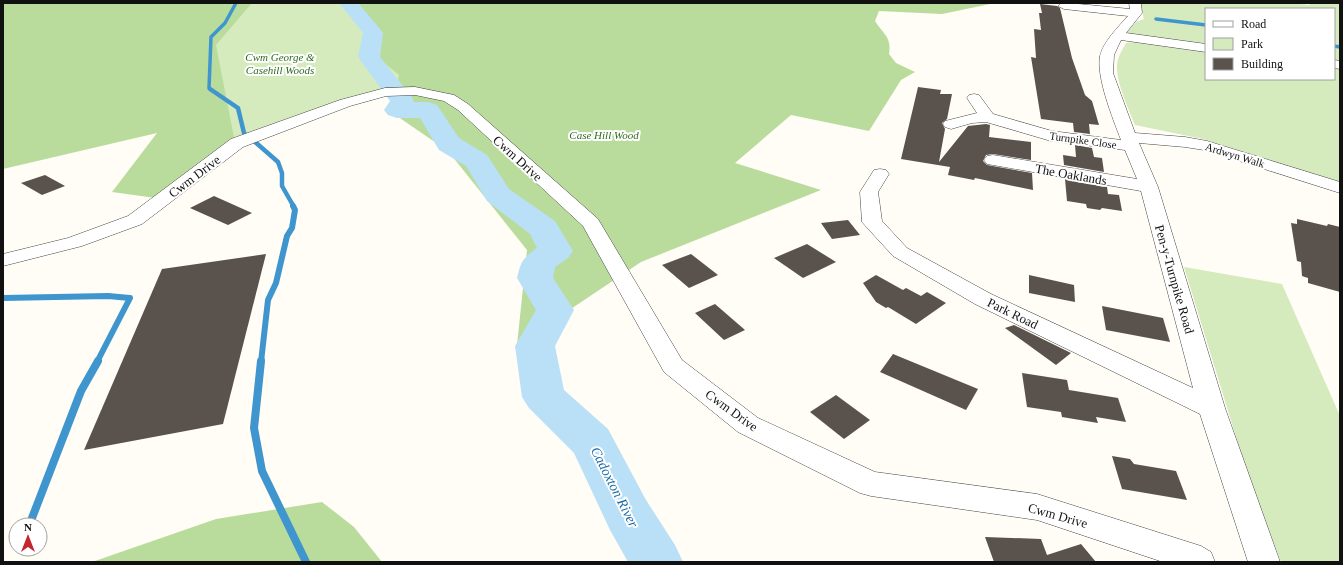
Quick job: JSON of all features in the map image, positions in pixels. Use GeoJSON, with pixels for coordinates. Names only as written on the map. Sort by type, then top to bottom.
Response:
{"type":"FeatureCollection","features":[{"type":"Feature","properties":{"kind":"street"},"geometry":{"type":"LineString","coordinates":[[1064,6],[1135,8]]}},
{"type":"Feature","properties":{"kind":"street","name":"Pen-y-Turnpike Road"},"geometry":{"type":"LineString","coordinates":[[1135,8],[1107,55],[1106,73],[1130,141],[1149,187],[1212,408],[1264,562]]}},
{"type":"Feature","properties":{"kind":"street"},"geometry":{"type":"LineString","coordinates":[[1117,36],[1205,48]]}},
{"type":"Feature","properties":{"kind":"street","name":"Cwm Drive"},"geometry":{"type":"LineString","coordinates":[[3,260],[75,242],[136,220],[237,143],[338,105],[385,92],[415,91],[449,98],[462,107],[591,223],[673,366],[748,424],[871,484],[1037,507],[1189,556],[1199,562]]}},
{"type":"Feature","properties":{"kind":"street"},"geometry":{"type":"LineString","coordinates":[[974,98],[988,117]]}},
{"type":"Feature","properties":{"kind":"street","name":"Turnpike Close"},"geometry":{"type":"LineString","coordinates":[[951,124],[971,118],[988,117],[1051,136],[1130,141]]}},
{"type":"Feature","properties":{"kind":"street","name":"Ardwyn Walk"},"geometry":{"type":"LineString","coordinates":[[1130,141],[1180,142],[1207,146],[1340,188]]}},
{"type":"Feature","properties":{"kind":"street","name":"The Oaklands"},"geometry":{"type":"LineString","coordinates":[[993,160],[1149,187]]}},
{"type":"Feature","properties":{"kind":"street","name":"Park Road"},"geometry":{"type":"LineString","coordinates":[[880,174],[869,192],[872,222],[900,252],[983,299],[1212,408]]}},
{"type":"Feature","properties":{"kind":"green space","name":"Cwm George & Casehill Woods"},"geometry":{"type":"Polygon","coordinates":[[[3,3],[617,3],[392,94],[360,99],[228,145],[3,3]]]}},
{"type":"Feature","properties":{"kind":"green space"},"geometry":{"type":"Polygon","coordinates":[[[3,3],[252,3],[216,45],[235,143],[163,199],[112,192],[157,133],[3,169],[3,3]]]}},
{"type":"Feature","properties":{"kind":"green space","name":"Case Hill Wood"},"geometry":{"type":"Polygon","coordinates":[[[353,3],[995,3],[942,14],[879,11],[875,21],[888,40],[890,48],[889,54],[896,63],[915,72],[901,80],[869,131],[791,115],[735,163],[821,190],[641,262],[517,345],[527,250],[448,151],[391,112],[399,75],[377,57],[377,33],[353,3]]]}},
{"type":"Feature","properties":{"kind":"green space"},"geometry":{"type":"Polygon","coordinates":[[[1140,3],[1294,3],[1309,5],[1310,3],[1340,3],[1340,64],[1335,63],[1335,8],[1205,8],[1205,46],[1127,35],[1127,32],[1136,22],[1144,19],[1140,3]]]}},
{"type":"Feature","properties":{"kind":"green space"},"geometry":{"type":"Polygon","coordinates":[[[1134,42],[1205,50],[1205,80],[1335,80],[1335,67],[1340,68],[1340,182],[1203,139],[1135,125],[1126,104],[1117,73],[1117,63],[1121,51],[1126,43],[1134,42]]]}},
{"type":"Feature","properties":{"kind":"green space"},"geometry":{"type":"Polygon","coordinates":[[[1184,267],[1282,284],[1340,416],[1340,562],[1281,562],[1248,476],[1184,267]]]}},
{"type":"Feature","properties":{"kind":"green space"},"geometry":{"type":"Polygon","coordinates":[[[322,502],[354,527],[382,562],[92,562],[216,519],[322,502]]]}},
{"type":"Feature","properties":{"kind":"building"},"geometry":{"type":"Polygon","coordinates":[[[1040,4],[1057,6],[1060,8],[1072,58],[1085,95],[1092,101],[1099,125],[1089,124],[1090,134],[1074,132],[1073,123],[1041,119],[1031,57],[1036,58],[1034,29],[1041,30],[1039,13],[1042,13],[1040,4]]]}},
{"type":"Feature","properties":{"kind":"building"},"geometry":{"type":"Polygon","coordinates":[[[918,87],[941,90],[940,94],[952,94],[947,119],[942,123],[945,129],[939,162],[968,126],[990,125],[989,137],[1031,142],[1031,160],[993,154],[986,155],[983,161],[987,165],[1032,173],[1033,190],[975,178],[974,180],[948,175],[950,167],[901,159],[918,87]]]}},
{"type":"Feature","properties":{"kind":"building"},"geometry":{"type":"Polygon","coordinates":[[[1075,145],[1092,148],[1094,157],[1102,158],[1104,172],[1064,165],[1063,155],[1076,157],[1075,145]]]}},
{"type":"Feature","properties":{"kind":"building"},"geometry":{"type":"Polygon","coordinates":[[[45,175],[65,186],[42,195],[21,183],[45,175]]]}},
{"type":"Feature","properties":{"kind":"building"},"geometry":{"type":"Polygon","coordinates":[[[1065,179],[1107,187],[1108,194],[1119,195],[1122,211],[1102,208],[1100,210],[1087,208],[1086,204],[1067,201],[1065,179]]]}},
{"type":"Feature","properties":{"kind":"building"},"geometry":{"type":"Polygon","coordinates":[[[214,196],[252,213],[228,225],[190,208],[214,196]]]}},
{"type":"Feature","properties":{"kind":"building"},"geometry":{"type":"Polygon","coordinates":[[[1297,219],[1327,226],[1328,224],[1340,227],[1340,292],[1308,283],[1308,278],[1302,276],[1301,262],[1297,261],[1291,223],[1297,224],[1297,219]]]}},
{"type":"Feature","properties":{"kind":"building"},"geometry":{"type":"Polygon","coordinates":[[[848,220],[860,235],[832,239],[821,223],[848,220]]]}},
{"type":"Feature","properties":{"kind":"building"},"geometry":{"type":"Polygon","coordinates":[[[807,244],[836,262],[803,278],[774,258],[807,244]]]}},
{"type":"Feature","properties":{"kind":"building"},"geometry":{"type":"Polygon","coordinates":[[[266,254],[223,424],[84,450],[162,269],[266,254]]]}},
{"type":"Feature","properties":{"kind":"building"},"geometry":{"type":"Polygon","coordinates":[[[691,254],[718,275],[689,288],[662,265],[691,254]]]}},
{"type":"Feature","properties":{"kind":"building"},"geometry":{"type":"Polygon","coordinates":[[[876,275],[903,290],[906,288],[921,296],[927,292],[946,303],[916,324],[888,307],[886,308],[876,302],[863,283],[876,275]]]}},
{"type":"Feature","properties":{"kind":"building"},"geometry":{"type":"Polygon","coordinates":[[[1029,275],[1074,285],[1075,302],[1029,293],[1029,275]]]}},
{"type":"Feature","properties":{"kind":"building"},"geometry":{"type":"Polygon","coordinates":[[[715,304],[745,330],[724,340],[695,313],[715,304]]]}},
{"type":"Feature","properties":{"kind":"building"},"geometry":{"type":"Polygon","coordinates":[[[1102,306],[1163,318],[1170,342],[1106,330],[1102,306]]]}},
{"type":"Feature","properties":{"kind":"building"},"geometry":{"type":"Polygon","coordinates":[[[1014,325],[1071,353],[1056,365],[1005,328],[1014,325]]]}},
{"type":"Feature","properties":{"kind":"building"},"geometry":{"type":"Polygon","coordinates":[[[893,354],[978,389],[966,410],[880,372],[893,354]]]}},
{"type":"Feature","properties":{"kind":"building"},"geometry":{"type":"Polygon","coordinates":[[[1022,373],[1067,380],[1069,390],[1118,398],[1126,422],[1096,417],[1098,423],[1062,417],[1061,412],[1027,407],[1022,373]]]}},
{"type":"Feature","properties":{"kind":"building"},"geometry":{"type":"Polygon","coordinates":[[[836,395],[870,420],[844,439],[810,412],[836,395]]]}},
{"type":"Feature","properties":{"kind":"building"},"geometry":{"type":"Polygon","coordinates":[[[1112,456],[1130,459],[1134,464],[1176,471],[1187,500],[1122,489],[1112,456]]]}},
{"type":"Feature","properties":{"kind":"building"},"geometry":{"type":"Polygon","coordinates":[[[985,537],[1041,539],[1047,555],[1081,544],[1096,562],[994,562],[985,537]]]}},
{"type":"Feature","properties":{"kind":"waterway"},"geometry":{"type":"LineString","coordinates":[[212,90],[209,88],[211,37],[225,23],[236,3]]}},
{"type":"Feature","properties":{"kind":"waterway","name":"Cadoxton River"},"geometry":{"type":"LineString","coordinates":[[348,3],[373,33],[369,57],[402,101],[397,110],[428,110],[449,144],[477,161],[498,195],[543,228],[556,251],[538,263],[535,278],[555,310],[535,346],[544,397],[592,442],[628,515],[656,562]]}},
{"type":"Feature","properties":{"kind":"waterway"},"geometry":{"type":"LineString","coordinates":[[1156,19],[1205,25]]}},
{"type":"Feature","properties":{"kind":"waterway"},"geometry":{"type":"LineString","coordinates":[[1335,46],[1340,47]]}},
{"type":"Feature","properties":{"kind":"waterway"},"geometry":{"type":"LineString","coordinates":[[210,89],[238,108],[244,133],[246,135]]}},
{"type":"Feature","properties":{"kind":"waterway"},"geometry":{"type":"LineString","coordinates":[[254,141],[278,162],[282,173],[282,186],[294,207]]}},
{"type":"Feature","properties":{"kind":"waterway"},"geometry":{"type":"LineString","coordinates":[[261,362],[268,300],[276,283],[287,236],[292,228],[295,210],[293,206]]}},
{"type":"Feature","properties":{"kind":"waterway"},"geometry":{"type":"LineString","coordinates":[[3,298],[108,296],[130,298],[97,362]]}},
{"type":"Feature","properties":{"kind":"waterway"},"geometry":{"type":"LineString","coordinates":[[32,517],[81,391],[98,361]]}},
{"type":"Feature","properties":{"kind":"waterway"},"geometry":{"type":"LineString","coordinates":[[261,361],[254,428],[262,471],[306,562]]}}]}
